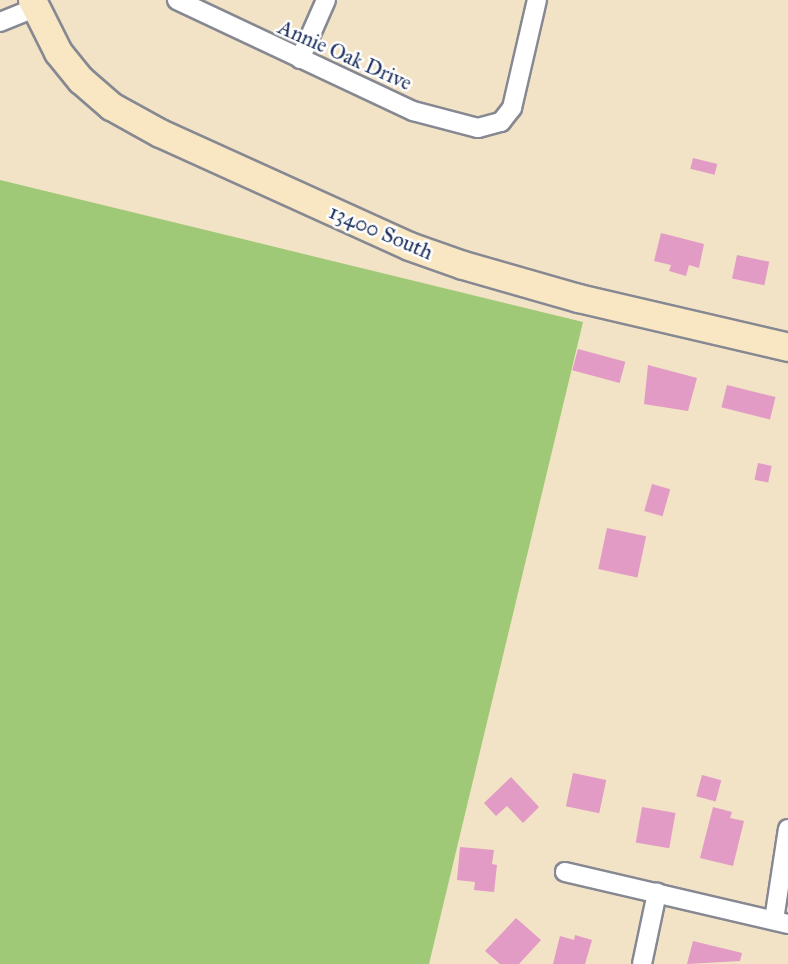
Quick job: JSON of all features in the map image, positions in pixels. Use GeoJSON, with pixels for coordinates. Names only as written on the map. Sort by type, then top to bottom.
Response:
{"type":"FeatureCollection","features":[{"type":"Feature","properties":{"kind":"street","name":"Annie Oak Drive"},"geometry":{"type":"LineString","coordinates":[[177,0],[300,59],[445,122],[478,128],[501,122],[512,108],[537,0]]}},
{"type":"Feature","properties":{"kind":"street"},"geometry":{"type":"LineString","coordinates":[[300,59],[326,0]]}},
{"type":"Feature","properties":{"kind":"street"},"geometry":{"type":"LineString","coordinates":[[0,22],[33,4]]}},
{"type":"Feature","properties":{"kind":"street","name":"13400 South"},"geometry":{"type":"LineString","coordinates":[[33,4],[69,67],[95,93],[128,117],[409,246],[526,285],[788,347]]}},
{"type":"Feature","properties":{"kind":"street"},"geometry":{"type":"LineString","coordinates":[[565,872],[781,922],[788,829]]}},
{"type":"Feature","properties":{"kind":"street"},"geometry":{"type":"LineString","coordinates":[[642,964],[657,893]]}},
{"type":"Feature","properties":{"kind":"green space"},"geometry":{"type":"Polygon","coordinates":[[[0,180],[583,322],[429,964],[0,964],[0,180]]]}},
{"type":"Feature","properties":{"kind":"building"},"geometry":{"type":"Polygon","coordinates":[[[693,158],[717,164],[715,175],[690,169],[693,158]]]}},
{"type":"Feature","properties":{"kind":"building"},"geometry":{"type":"Polygon","coordinates":[[[661,233],[704,244],[699,268],[689,265],[686,276],[669,271],[671,265],[654,261],[661,233]]]}},
{"type":"Feature","properties":{"kind":"building"},"geometry":{"type":"Polygon","coordinates":[[[737,255],[769,262],[764,285],[732,278],[737,255]]]}},
{"type":"Feature","properties":{"kind":"building"},"geometry":{"type":"Polygon","coordinates":[[[578,349],[625,362],[620,383],[572,370],[578,349]]]}},
{"type":"Feature","properties":{"kind":"building"},"geometry":{"type":"Polygon","coordinates":[[[648,365],[697,378],[688,411],[644,404],[648,365]]]}},
{"type":"Feature","properties":{"kind":"building"},"geometry":{"type":"Polygon","coordinates":[[[727,385],[776,397],[770,419],[721,407],[727,385]]]}},
{"type":"Feature","properties":{"kind":"building"},"geometry":{"type":"Polygon","coordinates":[[[758,463],[772,466],[768,483],[754,480],[758,463]]]}},
{"type":"Feature","properties":{"kind":"building"},"geometry":{"type":"Polygon","coordinates":[[[652,484],[670,489],[663,516],[644,511],[652,484]]]}},
{"type":"Feature","properties":{"kind":"building"},"geometry":{"type":"Polygon","coordinates":[[[607,528],[646,536],[637,577],[598,569],[607,528]]]}},
{"type":"Feature","properties":{"kind":"building"},"geometry":{"type":"Polygon","coordinates":[[[573,773],[606,780],[599,813],[566,806],[573,773]]]}},
{"type":"Feature","properties":{"kind":"building"},"geometry":{"type":"Polygon","coordinates":[[[702,775],[721,780],[716,801],[696,796],[702,775]]]}},
{"type":"Feature","properties":{"kind":"building"},"geometry":{"type":"Polygon","coordinates":[[[511,777],[539,807],[523,823],[507,806],[496,816],[484,803],[511,777]]]}},
{"type":"Feature","properties":{"kind":"building"},"geometry":{"type":"Polygon","coordinates":[[[642,807],[675,813],[669,848],[636,842],[642,807]]]}},
{"type":"Feature","properties":{"kind":"building"},"geometry":{"type":"Polygon","coordinates":[[[713,807],[732,812],[730,818],[744,821],[733,866],[700,858],[713,807]]]}},
{"type":"Feature","properties":{"kind":"building"},"geometry":{"type":"Polygon","coordinates":[[[460,847],[494,850],[492,864],[497,865],[494,892],[474,890],[475,882],[457,880],[460,847]]]}},
{"type":"Feature","properties":{"kind":"building"},"geometry":{"type":"Polygon","coordinates":[[[516,918],[541,940],[519,964],[500,964],[485,951],[516,918]]]}},
{"type":"Feature","properties":{"kind":"building"},"geometry":{"type":"Polygon","coordinates":[[[575,935],[592,940],[585,964],[553,964],[560,936],[574,940],[575,935]]]}},
{"type":"Feature","properties":{"kind":"building"},"geometry":{"type":"Polygon","coordinates":[[[693,941],[742,953],[740,961],[687,964],[693,941]]]}}]}
